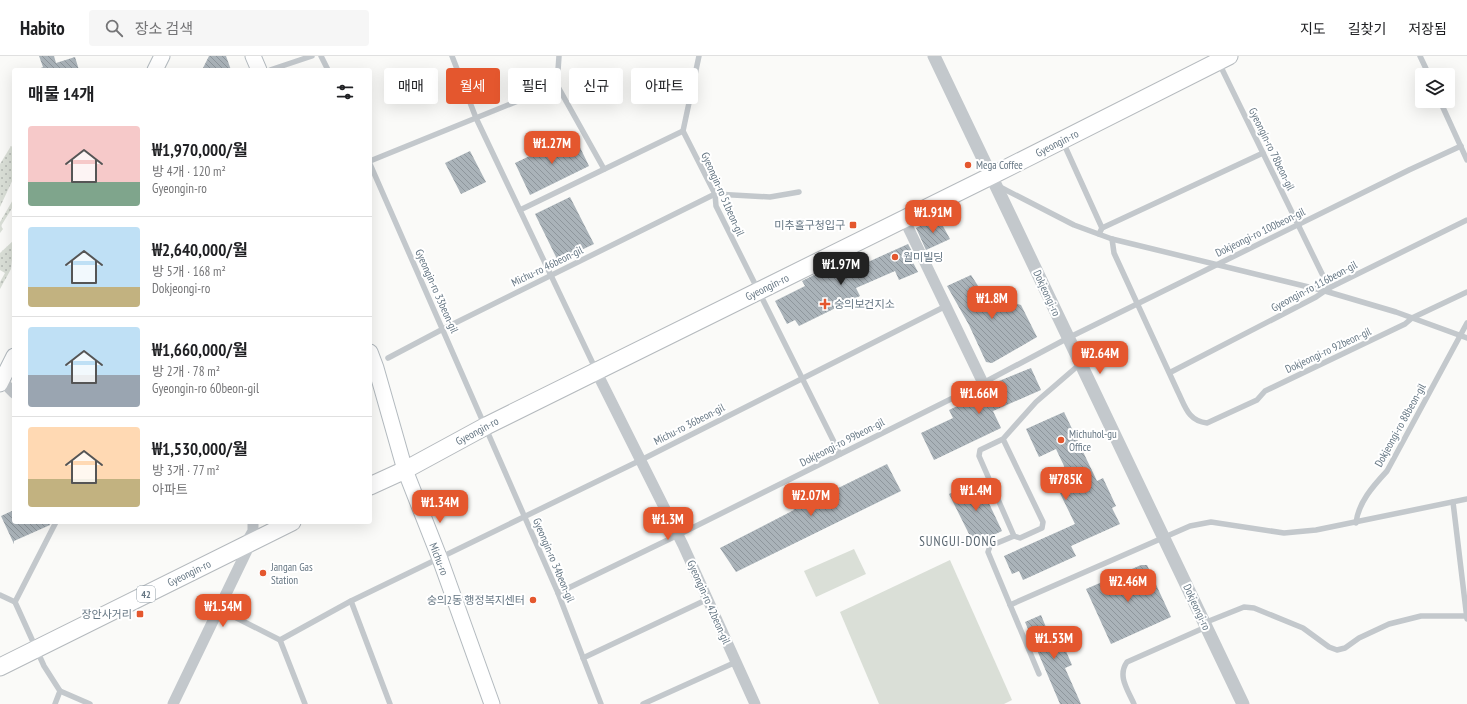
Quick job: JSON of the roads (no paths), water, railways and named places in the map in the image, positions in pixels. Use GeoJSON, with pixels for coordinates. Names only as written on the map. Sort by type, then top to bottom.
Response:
{"type":"FeatureCollection","features":[{"type":"Feature","properties":{"kind":"main road"},"geometry":{"type":"LineString","coordinates":[[156,68],[162,56]]}},
{"type":"Feature","properties":{"kind":"main road"},"geometry":{"type":"LineString","coordinates":[[253,56],[258,68]]}},
{"type":"Feature","properties":{"kind":"main road","name":"Gyeongin-ro"},"geometry":{"type":"LineString","coordinates":[[372,485],[405,470],[486,426],[596,371],[904,219],[992,178],[1062,140],[1223,59]]}},
{"type":"Feature","properties":{"kind":"main road"},"geometry":{"type":"LineString","coordinates":[[1,382],[12,360]]}},
{"type":"Feature","properties":{"kind":"main road","name":"Michu-ro"},"geometry":{"type":"LineString","coordinates":[[373,369],[405,470],[440,559],[492,704]]}},
{"type":"Feature","properties":{"kind":"main road","name":"Gyeongin-ro"},"geometry":{"type":"LineString","coordinates":[[0,667],[248,544],[283,524]]}},
{"type":"Feature","properties":{"kind":"street","name":"Dokjeongi-ro"},"geometry":{"type":"LineString","coordinates":[[934,56],[1243,704]]}},
{"type":"Feature","properties":{"kind":"street"},"geometry":{"type":"LineString","coordinates":[[904,219],[983,383]]}},
{"type":"Feature","properties":{"kind":"street","name":"Gyeongin-ro 42beon-gil"},"geometry":{"type":"LineString","coordinates":[[596,371],[678,535],[755,704]]}},
{"type":"Feature","properties":{"kind":"street"},"geometry":{"type":"LineString","coordinates":[[1,382],[12,391]]}},
{"type":"Feature","properties":{"kind":"street"},"geometry":{"type":"LineString","coordinates":[[173,704],[219,609],[248,544],[253,531],[253,524]]}},
{"type":"Feature","properties":{"kind":"lane"},"geometry":{"type":"LineString","coordinates":[[276,68],[312,56]]}},
{"type":"Feature","properties":{"kind":"lane"},"geometry":{"type":"LineString","coordinates":[[321,56],[327,68]]}},
{"type":"Feature","properties":{"kind":"lane"},"geometry":{"type":"LineString","coordinates":[[452,56],[476,118],[596,371]]}},
{"type":"Feature","properties":{"kind":"lane"},"geometry":{"type":"LineString","coordinates":[[558,68],[559,56]]}},
{"type":"Feature","properties":{"kind":"lane"},"geometry":{"type":"LineString","coordinates":[[520,210],[683,131],[699,56]]}},
{"type":"Feature","properties":{"kind":"lane"},"geometry":{"type":"LineString","coordinates":[[1420,56],[1426,68]]}},
{"type":"Feature","properties":{"kind":"lane","name":"Gyeongin-ro 78beon-gil"},"geometry":{"type":"LineString","coordinates":[[1223,59],[1263,153],[1327,289]]}},
{"type":"Feature","properties":{"kind":"lane"},"geometry":{"type":"LineString","coordinates":[[561,94],[604,169]]}},
{"type":"Feature","properties":{"kind":"lane"},"geometry":{"type":"LineString","coordinates":[[372,160],[510,104]]}},
{"type":"Feature","properties":{"kind":"lane"},"geometry":{"type":"LineString","coordinates":[[1443,108],[1467,160]]}},
{"type":"Feature","properties":{"kind":"lane","name":"Gyeongin-ro 51beon-gil"},"geometry":{"type":"LineString","coordinates":[[683,131],[715,194],[716,206],[840,454]]}},
{"type":"Feature","properties":{"kind":"lane"},"geometry":{"type":"LineString","coordinates":[[1062,140],[1102,228]]}},
{"type":"Feature","properties":{"kind":"lane","name":"Dokjeongi-ro 100beon-gil"},"geometry":{"type":"LineString","coordinates":[[1068,338],[1409,170],[1461,146]]}},
{"type":"Feature","properties":{"kind":"lane"},"geometry":{"type":"LineString","coordinates":[[1099,234],[1102,228],[1263,153]]}},
{"type":"Feature","properties":{"kind":"lane","name":"Gyeongin-ro 33beon-gil"},"geometry":{"type":"LineString","coordinates":[[372,169],[486,426]]}},
{"type":"Feature","properties":{"kind":"lane"},"geometry":{"type":"LineString","coordinates":[[992,178],[1003,190],[1040,209],[1112,239],[1216,265],[1327,289],[1464,337]]}},
{"type":"Feature","properties":{"kind":"lane"},"geometry":{"type":"LineString","coordinates":[[715,194],[770,197],[799,192]]}},
{"type":"Feature","properties":{"kind":"lane","name":"Michu-ro 46beon-gil"},"geometry":{"type":"LineString","coordinates":[[388,358],[443,329],[715,194]]}},
{"type":"Feature","properties":{"kind":"lane","name":"Gyeongin-ro 116beon-gil"},"geometry":{"type":"LineString","coordinates":[[1170,372],[1316,297],[1327,289],[1467,220]]}},
{"type":"Feature","properties":{"kind":"lane"},"geometry":{"type":"LineString","coordinates":[[1112,239],[1114,253],[1170,372]]}},
{"type":"Feature","properties":{"kind":"lane","name":"Dokjeongi-ro 92beon-gil"},"geometry":{"type":"LineString","coordinates":[[1170,372],[1189,414],[1198,422],[1207,423],[1257,400],[1265,391],[1405,324],[1412,318],[1467,292]]}},
{"type":"Feature","properties":{"kind":"lane","name":"Michu-ro 36beon-gil"},"geometry":{"type":"LineString","coordinates":[[280,640],[351,601],[440,559],[524,515],[640,460],[946,306]]}},
{"type":"Feature","properties":{"kind":"lane","name":"Dokjeongi-ro 88beon-gil"},"geometry":{"type":"LineString","coordinates":[[1356,523],[1357,516],[1364,501],[1372,488],[1387,471],[1464,337],[1467,323]]}},
{"type":"Feature","properties":{"kind":"lane","name":"Dokjeongi-ro 99beon-gil"},"geometry":{"type":"LineString","coordinates":[[558,593],[983,383],[1068,338]]}},
{"type":"Feature","properties":{"kind":"lane"},"geometry":{"type":"LineString","coordinates":[[1014,536],[978,456],[980,450],[1003,439],[1036,402],[1081,364]]}},
{"type":"Feature","properties":{"kind":"lane","name":"Gyeongin-ro 34beon-gil"},"geometry":{"type":"LineString","coordinates":[[486,426],[558,593],[601,704]]}},
{"type":"Feature","properties":{"kind":"lane"},"geometry":{"type":"LineString","coordinates":[[1003,439],[1043,522],[1042,528],[1020,538],[1014,536],[990,546],[988,552],[1039,674]]}},
{"type":"Feature","properties":{"kind":"lane"},"geometry":{"type":"LineString","coordinates":[[1010,605],[1190,526],[1211,522],[1284,533],[1316,530],[1356,523],[1467,498]]}},
{"type":"Feature","properties":{"kind":"lane"},"geometry":{"type":"LineString","coordinates":[[1453,502],[1467,620]]}},
{"type":"Feature","properties":{"kind":"lane"},"geometry":{"type":"LineString","coordinates":[[15,602],[55,524]]}},
{"type":"Feature","properties":{"kind":"lane"},"geometry":{"type":"LineString","coordinates":[[0,594],[15,602],[36,648],[60,691],[90,704]]}},
{"type":"Feature","properties":{"kind":"lane"},"geometry":{"type":"LineString","coordinates":[[583,658],[708,599]]}},
{"type":"Feature","properties":{"kind":"lane"},"geometry":{"type":"LineString","coordinates":[[351,601],[390,704]]}},
{"type":"Feature","properties":{"kind":"lane"},"geometry":{"type":"LineString","coordinates":[[1134,704],[1123,680],[1123,668],[1127,662],[1244,607],[1254,608],[1303,628],[1329,647],[1337,650],[1345,648],[1359,638],[1389,624],[1420,616],[1467,616]]}},
{"type":"Feature","properties":{"kind":"lane"},"geometry":{"type":"LineString","coordinates":[[219,609],[280,640],[305,704]]}},
{"type":"Feature","properties":{"kind":"lane"},"geometry":{"type":"LineString","coordinates":[[643,704],[736,662]]}},
{"type":"Feature","properties":{"kind":"lane"},"geometry":{"type":"LineString","coordinates":[[55,704],[60,691]]}},
{"type":"Feature","properties":{"kind":"place","name":"Mega Coffee"},"geometry":{"type":"Point","coordinates":[968,165]}},
{"type":"Feature","properties":{"kind":"place","name":"미추홀구청입구"},"geometry":{"type":"Point","coordinates":[853,225]}},
{"type":"Feature","properties":{"kind":"place","name":"월미빌딩"},"geometry":{"type":"Point","coordinates":[895,257]}},
{"type":"Feature","properties":{"kind":"place","name":"숭의보건지소"},"geometry":{"type":"Point","coordinates":[825,304]}},
{"type":"Feature","properties":{"kind":"place","name":"Michuhol-gu Office"},"geometry":{"type":"Point","coordinates":[1061,440]}},
{"type":"Feature","properties":{"kind":"place","name":"Jangan Gas Station"},"geometry":{"type":"Point","coordinates":[263,573]}},
{"type":"Feature","properties":{"kind":"place","name":"숭의2동 행정복지센터"},"geometry":{"type":"Point","coordinates":[533,600]}},
{"type":"Feature","properties":{"kind":"place","name":"장안사거리"},"geometry":{"type":"Point","coordinates":[140,614]}},
{"type":"Feature","properties":{"kind":"district","name":"SUNGUI-DONG"},"geometry":{"type":"Point","coordinates":[958,541]}}]}
